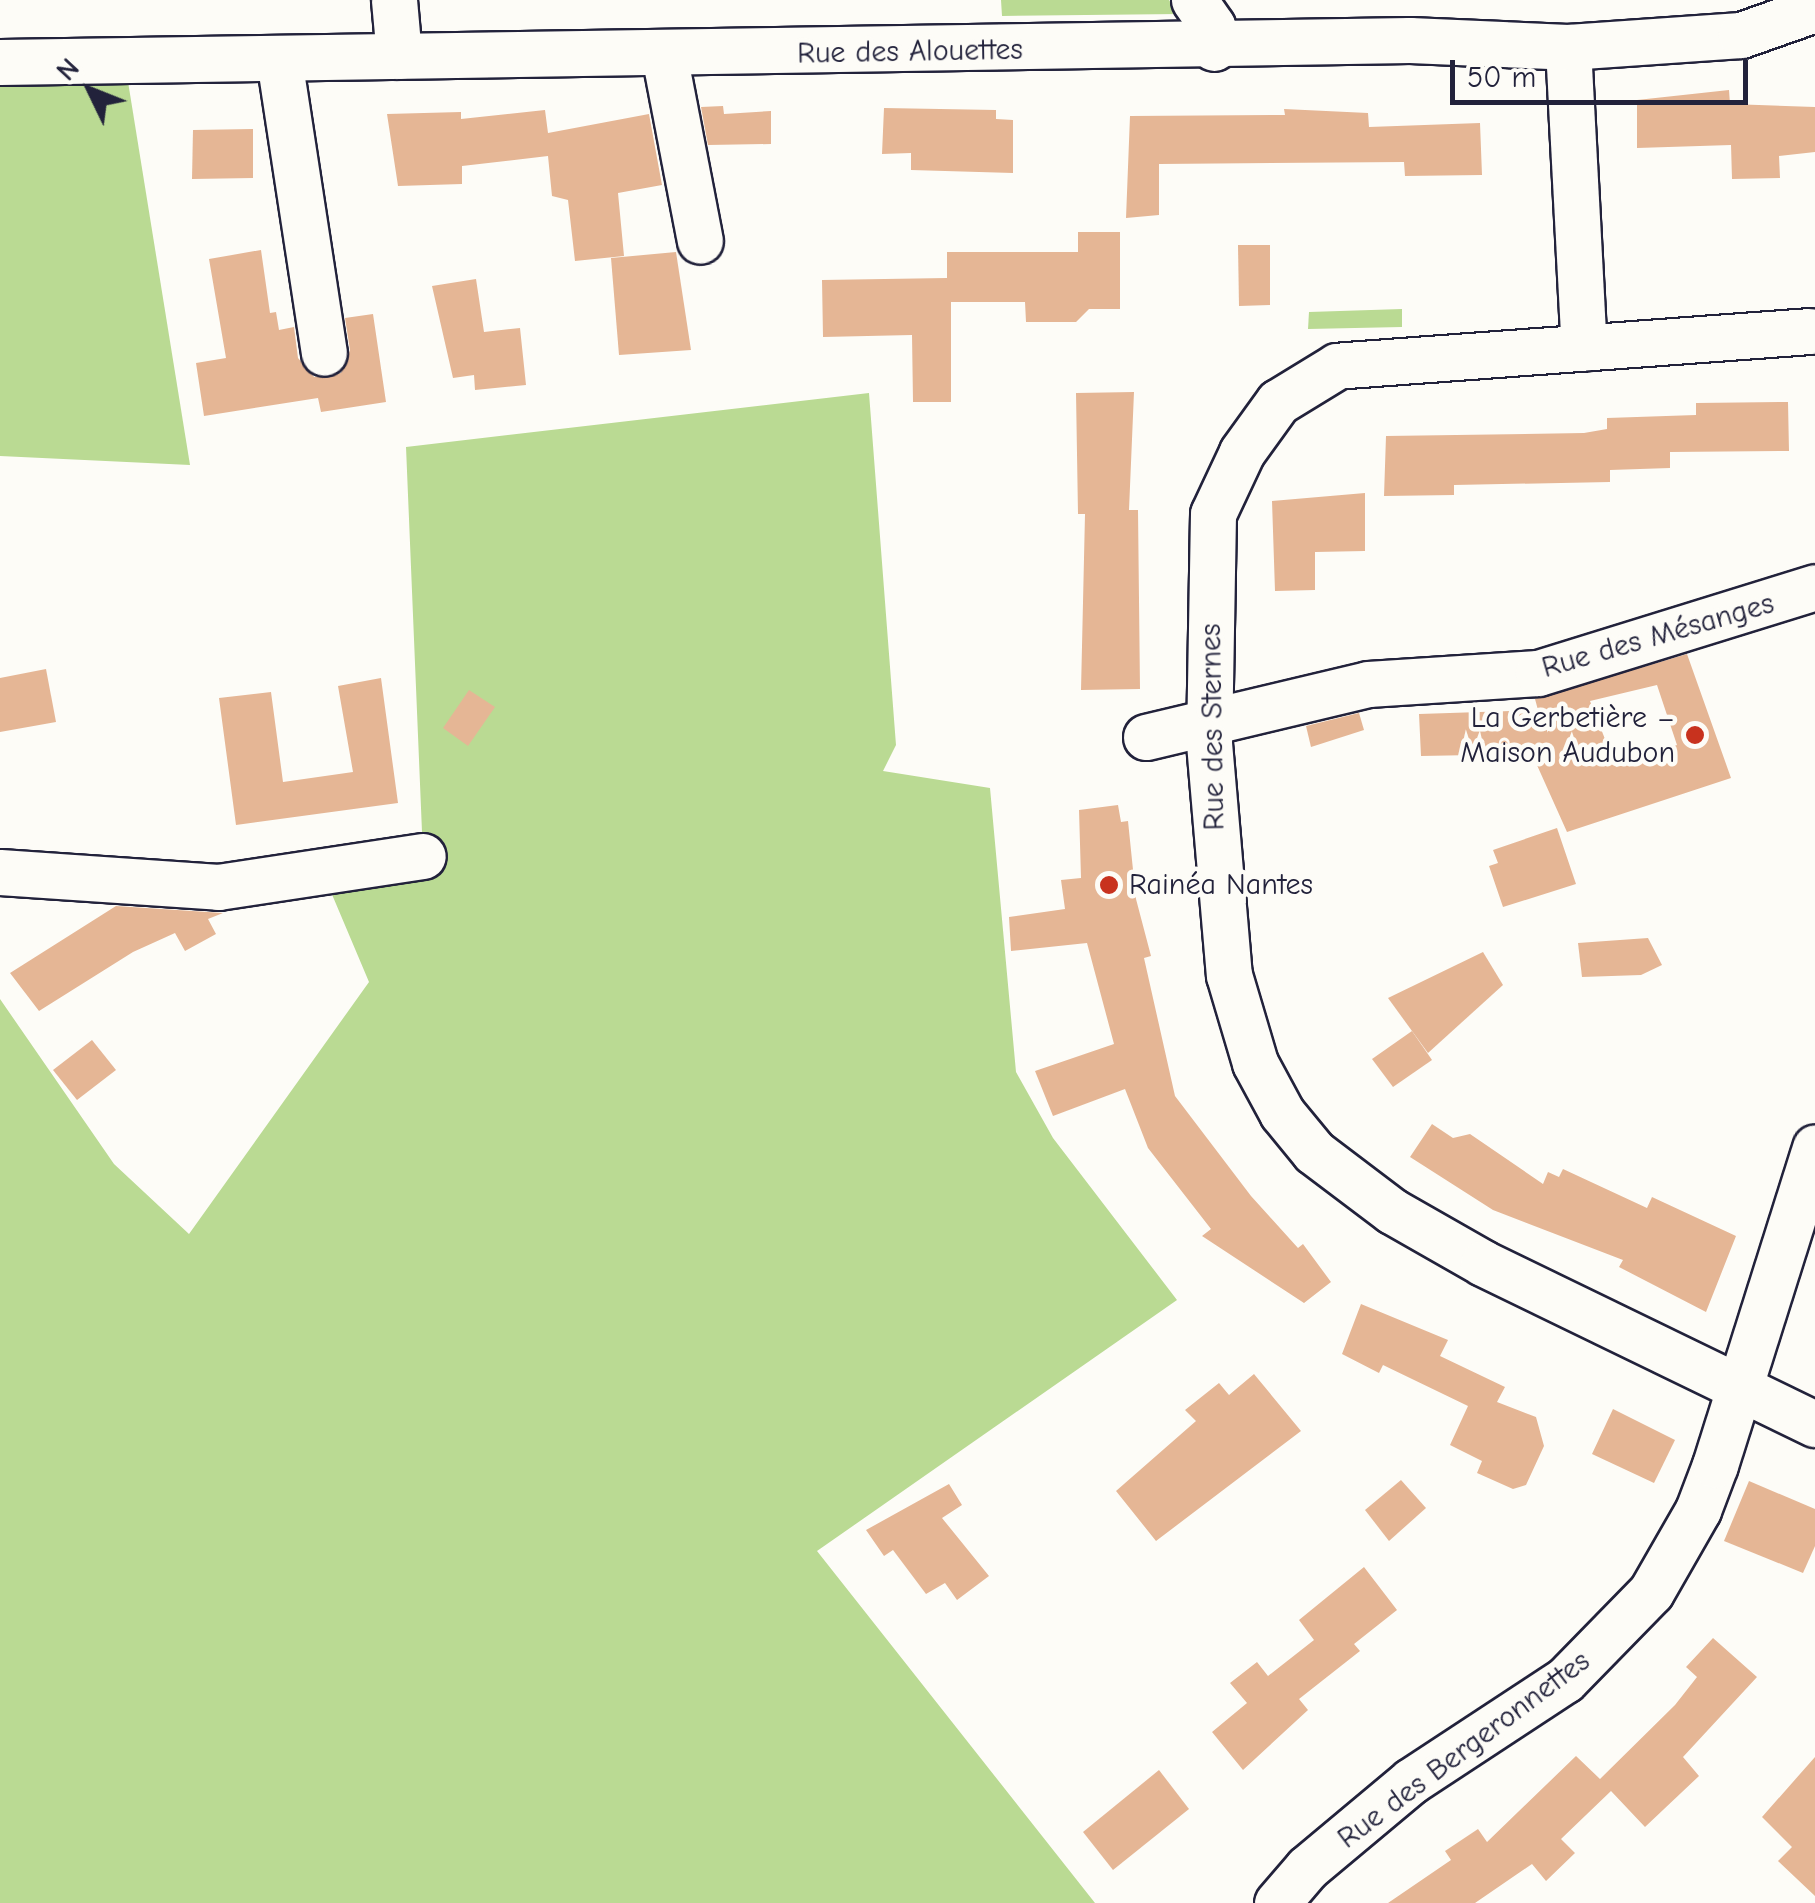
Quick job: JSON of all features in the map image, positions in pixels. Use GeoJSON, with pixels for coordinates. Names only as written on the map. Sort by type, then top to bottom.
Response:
{"type":"FeatureCollection","features":[{"type":"Feature","properties":{"kind":"street"},"geometry":{"type":"LineString","coordinates":[[394,0],[399,56]]}},
{"type":"Feature","properties":{"kind":"street"},"geometry":{"type":"LineString","coordinates":[[1194,0],[1212,26],[1214,48]]}},
{"type":"Feature","properties":{"kind":"street","name":"Rue des Alouettes"},"geometry":{"type":"LineString","coordinates":[[0,62],[1214,48],[1410,40],[1568,47],[1741,34],[1815,9]]}},
{"type":"Feature","properties":{"kind":"street"},"geometry":{"type":"LineString","coordinates":[[1568,47],[1584,348]]}},
{"type":"Feature","properties":{"kind":"street"},"geometry":{"type":"LineString","coordinates":[[664,54],[700,241]]}},
{"type":"Feature","properties":{"kind":"street"},"geometry":{"type":"LineString","coordinates":[[278,59],[324,353]]}},
{"type":"Feature","properties":{"kind":"street","name":"Rue des Sternes"},"geometry":{"type":"LineString","coordinates":[[1810,330],[1337,366],[1278,402],[1242,452],[1213,514],[1210,720],[1216,884],[1228,975],[1255,1063],[1282,1113],[1314,1152],[1392,1211],[1596,1323],[1815,1424]]}},
{"type":"Feature","properties":{"kind":"street","name":"Rue des Mésanges"},"geometry":{"type":"LineString","coordinates":[[1146,737],[1368,684],[1538,673],[1815,587]]}},
{"type":"Feature","properties":{"kind":"street"},"geometry":{"type":"LineString","coordinates":[[0,872],[218,887],[422,856]]}},
{"type":"Feature","properties":{"kind":"street","name":"Rue des Bergeronnettes"},"geometry":{"type":"LineString","coordinates":[[1277,1903],[1307,1868],[1411,1781],[1565,1680],[1629,1618],[1698,1510],[1815,1147]]}},
{"type":"Feature","properties":{"kind":"green space"},"geometry":{"type":"Polygon","coordinates":[[[1001,0],[1169,0],[1179,14],[1002,16],[1001,0]]]}},
{"type":"Feature","properties":{"kind":"green space"},"geometry":{"type":"Polygon","coordinates":[[[124,57],[190,465],[0,456],[0,58],[124,57]]]}},
{"type":"Feature","properties":{"kind":"green space"},"geometry":{"type":"Polygon","coordinates":[[[1402,309],[1402,327],[1308,329],[1309,312],[1402,309]]]}},
{"type":"Feature","properties":{"kind":"green space"},"geometry":{"type":"Polygon","coordinates":[[[869,393],[896,745],[883,771],[990,788],[1016,1072],[1053,1138],[1177,1300],[817,1551],[1095,1903],[0,1903],[0,999],[114,1164],[189,1234],[369,982],[328,885],[423,856],[406,447],[869,393]]]}},
{"type":"Feature","properties":{"kind":"building"},"geometry":{"type":"Polygon","coordinates":[[[1729,90],[1730,104],[1815,107],[1815,152],[1779,156],[1780,178],[1732,179],[1731,145],[1637,148],[1637,100],[1729,90]]]}},
{"type":"Feature","properties":{"kind":"building"},"geometry":{"type":"Polygon","coordinates":[[[723,106],[724,114],[771,111],[771,144],[708,145],[701,107],[723,106]]]}},
{"type":"Feature","properties":{"kind":"building"},"geometry":{"type":"Polygon","coordinates":[[[884,108],[996,110],[996,119],[1013,120],[1013,173],[911,170],[911,153],[882,154],[884,108]]]}},
{"type":"Feature","properties":{"kind":"building"},"geometry":{"type":"Polygon","coordinates":[[[1284,109],[1368,113],[1369,127],[1480,123],[1482,175],[1405,176],[1404,162],[1159,164],[1159,215],[1126,218],[1130,116],[1285,115],[1284,109]]]}},
{"type":"Feature","properties":{"kind":"building"},"geometry":{"type":"Polygon","coordinates":[[[545,110],[548,133],[649,114],[662,185],[618,193],[624,256],[575,261],[568,200],[552,196],[548,156],[462,166],[462,184],[398,186],[387,114],[461,112],[461,119],[545,110]]]}},
{"type":"Feature","properties":{"kind":"building"},"geometry":{"type":"Polygon","coordinates":[[[253,129],[253,178],[192,179],[193,130],[253,129]]]}},
{"type":"Feature","properties":{"kind":"building"},"geometry":{"type":"Polygon","coordinates":[[[1078,232],[1120,232],[1120,309],[1089,309],[1076,322],[1026,322],[1025,302],[951,302],[951,402],[913,402],[912,335],[823,337],[822,280],[947,278],[947,252],[1078,252],[1078,232]]]}},
{"type":"Feature","properties":{"kind":"building"},"geometry":{"type":"Polygon","coordinates":[[[1238,245],[1270,245],[1270,305],[1239,306],[1238,245]]]}},
{"type":"Feature","properties":{"kind":"building"},"geometry":{"type":"Polygon","coordinates":[[[261,250],[270,313],[276,312],[279,330],[294,327],[298,358],[314,377],[341,373],[350,350],[345,318],[373,314],[386,402],[321,412],[318,398],[204,416],[196,363],[226,358],[209,259],[261,250]]]}},
{"type":"Feature","properties":{"kind":"building"},"geometry":{"type":"Polygon","coordinates":[[[676,252],[691,350],[619,355],[611,258],[676,252]]]}},
{"type":"Feature","properties":{"kind":"building"},"geometry":{"type":"Polygon","coordinates":[[[476,279],[484,332],[520,328],[526,385],[475,390],[474,375],[453,378],[432,286],[476,279]]]}},
{"type":"Feature","properties":{"kind":"building"},"geometry":{"type":"Polygon","coordinates":[[[1134,392],[1129,510],[1138,510],[1140,689],[1081,690],[1085,514],[1078,514],[1076,393],[1134,392]]]}},
{"type":"Feature","properties":{"kind":"building"},"geometry":{"type":"Polygon","coordinates":[[[1788,402],[1789,451],[1670,452],[1670,468],[1610,470],[1610,482],[1454,485],[1454,495],[1384,496],[1386,436],[1584,433],[1607,429],[1607,418],[1696,415],[1696,403],[1788,402]]]}},
{"type":"Feature","properties":{"kind":"building"},"geometry":{"type":"Polygon","coordinates":[[[1365,493],[1365,551],[1315,552],[1315,590],[1275,591],[1272,501],[1365,493]]]}},
{"type":"Feature","properties":{"kind":"building"},"geometry":{"type":"Polygon","coordinates":[[[1687,654],[1731,778],[1567,832],[1532,754],[1421,756],[1419,714],[1538,710],[1535,699],[1687,654]],[[1657,685],[1590,701],[1616,767],[1677,745],[1657,685]]]}},
{"type":"Feature","properties":{"kind":"building"},"geometry":{"type":"Polygon","coordinates":[[[46,669],[56,722],[0,732],[0,678],[46,669]]]}},
{"type":"Feature","properties":{"kind":"building"},"geometry":{"type":"Polygon","coordinates":[[[381,678],[398,803],[236,825],[219,698],[271,692],[283,782],[353,772],[338,686],[381,678]]]}},
{"type":"Feature","properties":{"kind":"building"},"geometry":{"type":"Polygon","coordinates":[[[469,690],[495,707],[468,746],[443,728],[469,690]]]}},
{"type":"Feature","properties":{"kind":"building"},"geometry":{"type":"Polygon","coordinates":[[[1359,713],[1364,730],[1311,747],[1306,726],[1359,713]]]}},
{"type":"Feature","properties":{"kind":"building"},"geometry":{"type":"Polygon","coordinates":[[[1118,805],[1121,822],[1128,821],[1136,899],[1151,956],[1144,958],[1175,1096],[1251,1196],[1298,1248],[1303,1244],[1331,1282],[1304,1303],[1202,1236],[1211,1229],[1148,1148],[1125,1089],[1053,1116],[1035,1071],[1114,1044],[1087,943],[1011,951],[1009,917],[1065,909],[1061,880],[1081,878],[1079,810],[1118,805]]]}},
{"type":"Feature","properties":{"kind":"building"},"geometry":{"type":"Polygon","coordinates":[[[1557,828],[1576,884],[1503,907],[1489,866],[1498,863],[1493,850],[1557,828]]]}},
{"type":"Feature","properties":{"kind":"building"},"geometry":{"type":"Polygon","coordinates":[[[116,906],[223,913],[208,919],[216,934],[185,951],[175,933],[133,952],[39,1011],[10,973],[116,906]]]}},
{"type":"Feature","properties":{"kind":"building"},"geometry":{"type":"Polygon","coordinates":[[[1648,938],[1662,965],[1641,975],[1582,977],[1578,943],[1648,938]]]}},
{"type":"Feature","properties":{"kind":"building"},"geometry":{"type":"Polygon","coordinates":[[[1483,952],[1503,985],[1428,1053],[1388,998],[1483,952]]]}},
{"type":"Feature","properties":{"kind":"building"},"geometry":{"type":"Polygon","coordinates":[[[1412,1031],[1432,1060],[1393,1087],[1372,1059],[1412,1031]]]}},
{"type":"Feature","properties":{"kind":"building"},"geometry":{"type":"Polygon","coordinates":[[[92,1040],[116,1070],[77,1100],[53,1070],[92,1040]]]}},
{"type":"Feature","properties":{"kind":"building"},"geometry":{"type":"Polygon","coordinates":[[[1432,1124],[1453,1138],[1470,1134],[1543,1184],[1548,1172],[1559,1177],[1563,1169],[1647,1208],[1652,1197],[1736,1236],[1706,1312],[1619,1267],[1623,1260],[1493,1210],[1410,1157],[1432,1124]]]}},
{"type":"Feature","properties":{"kind":"building"},"geometry":{"type":"Polygon","coordinates":[[[1361,1304],[1448,1340],[1440,1356],[1505,1387],[1497,1402],[1536,1417],[1544,1446],[1526,1485],[1513,1489],[1477,1473],[1482,1461],[1450,1445],[1468,1406],[1383,1365],[1379,1373],[1342,1354],[1361,1304]]]}},
{"type":"Feature","properties":{"kind":"building"},"geometry":{"type":"Polygon","coordinates":[[[1254,1374],[1301,1431],[1156,1541],[1116,1491],[1196,1421],[1185,1410],[1219,1383],[1229,1395],[1254,1374]]]}},
{"type":"Feature","properties":{"kind":"building"},"geometry":{"type":"Polygon","coordinates":[[[1613,1409],[1675,1440],[1654,1483],[1592,1454],[1613,1409]]]}},
{"type":"Feature","properties":{"kind":"building"},"geometry":{"type":"Polygon","coordinates":[[[1401,1480],[1426,1508],[1389,1541],[1365,1510],[1401,1480]]]}},
{"type":"Feature","properties":{"kind":"building"},"geometry":{"type":"Polygon","coordinates":[[[1749,1481],[1815,1509],[1815,1546],[1803,1573],[1724,1541],[1749,1481]]]}},
{"type":"Feature","properties":{"kind":"building"},"geometry":{"type":"Polygon","coordinates":[[[949,1484],[962,1505],[942,1518],[989,1576],[957,1600],[945,1583],[926,1594],[893,1550],[884,1556],[866,1530],[949,1484]]]}},
{"type":"Feature","properties":{"kind":"building"},"geometry":{"type":"Polygon","coordinates":[[[1364,1567],[1397,1610],[1354,1644],[1360,1651],[1299,1699],[1308,1710],[1243,1770],[1212,1732],[1247,1703],[1230,1683],[1257,1662],[1268,1676],[1314,1640],[1299,1620],[1364,1567]]]}},
{"type":"Feature","properties":{"kind":"building"},"geometry":{"type":"Polygon","coordinates":[[[1713,1638],[1757,1677],[1683,1757],[1699,1776],[1645,1827],[1611,1791],[1561,1839],[1575,1853],[1546,1881],[1532,1864],[1475,1903],[1388,1903],[1451,1860],[1445,1851],[1478,1829],[1487,1842],[1576,1756],[1600,1779],[1675,1705],[1697,1677],[1686,1667],[1713,1638]]]}},
{"type":"Feature","properties":{"kind":"building"},"geometry":{"type":"Polygon","coordinates":[[[1815,1757],[1815,1896],[1778,1861],[1792,1847],[1762,1817],[1815,1757]]]}},
{"type":"Feature","properties":{"kind":"building"},"geometry":{"type":"Polygon","coordinates":[[[1159,1770],[1189,1809],[1113,1870],[1083,1832],[1159,1770]]]}},
{"type":"Feature","properties":{"kind":"place","name":"La Gerbetière – Maison Audubon"},"geometry":{"type":"Point","coordinates":[1695,735]}},
{"type":"Feature","properties":{"kind":"place","name":"Rainéa Nantes"},"geometry":{"type":"Point","coordinates":[1109,885]}}]}
